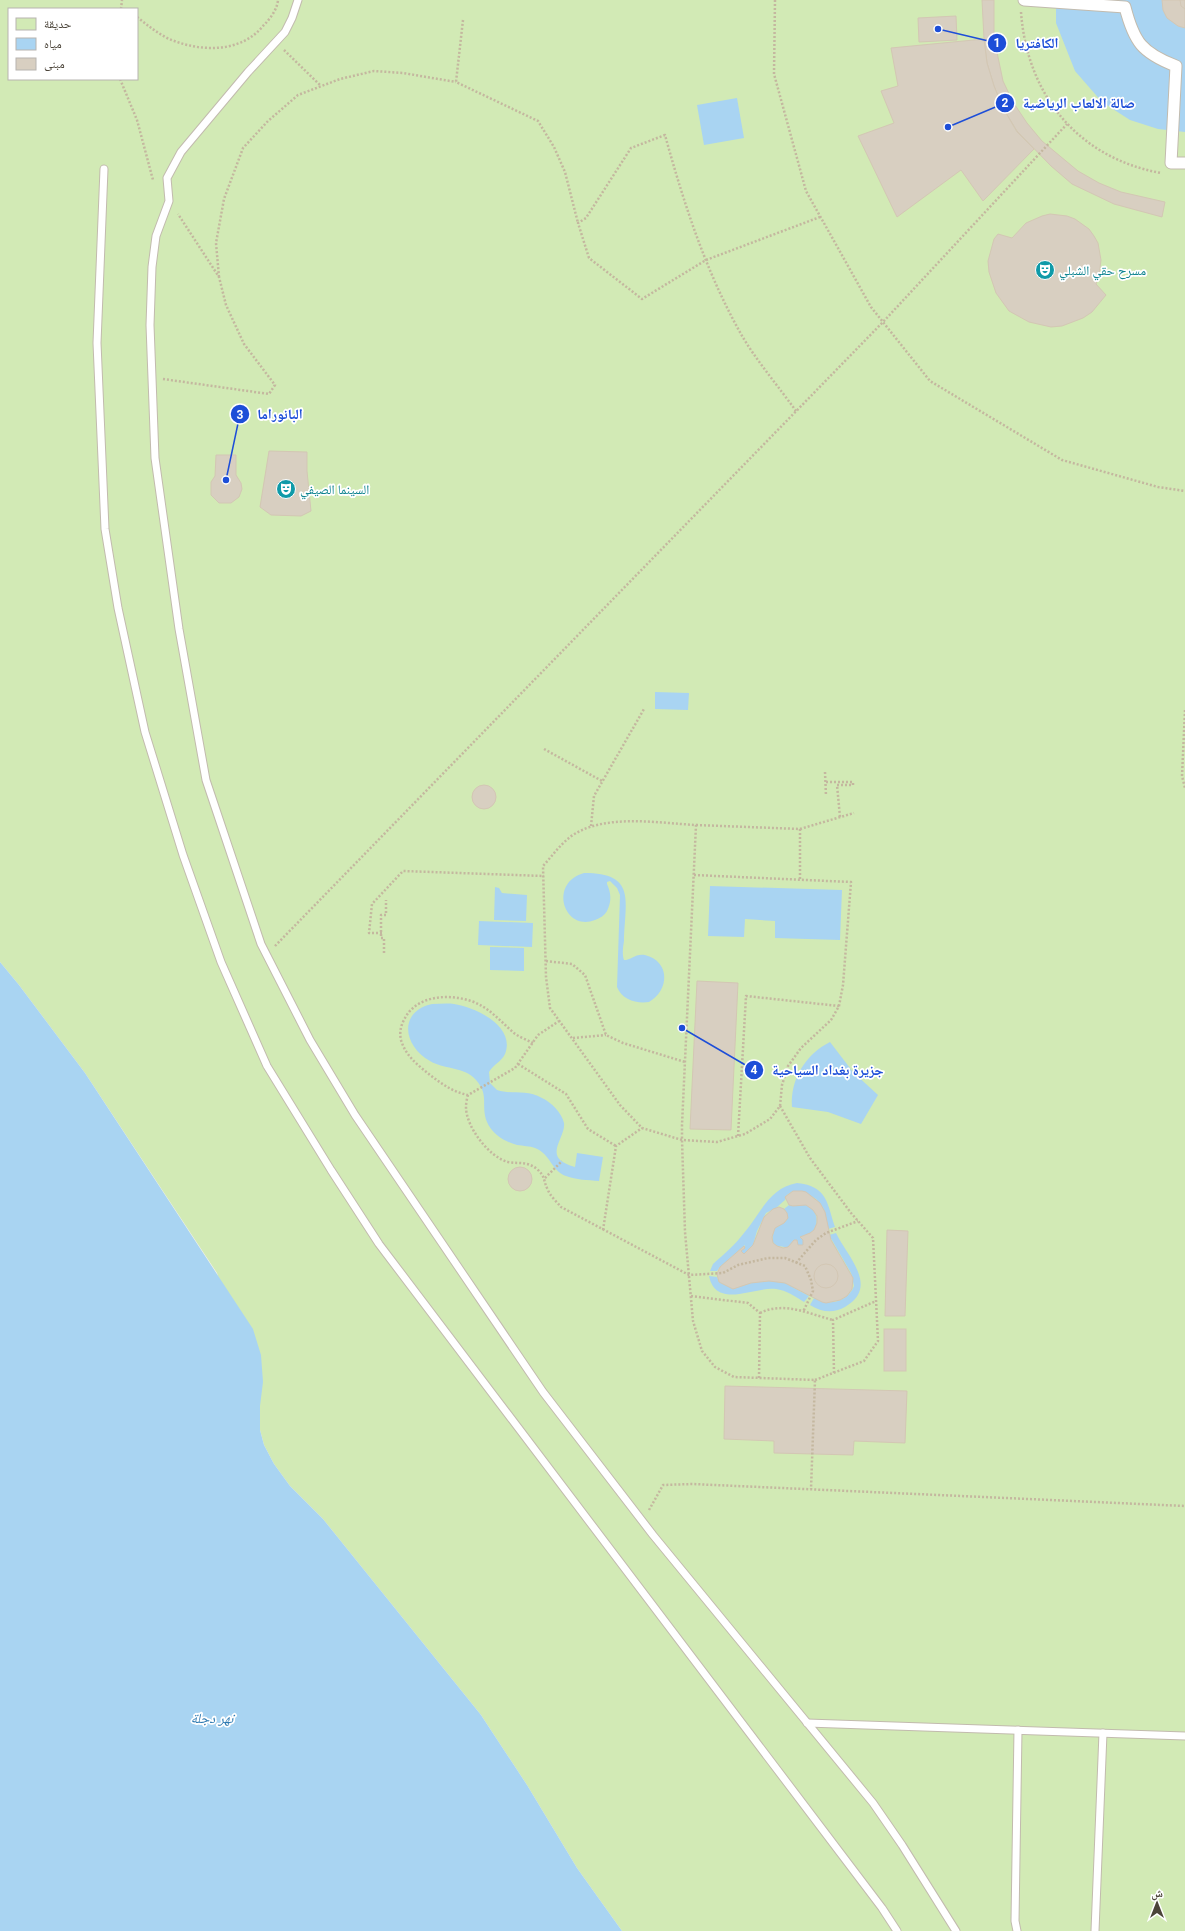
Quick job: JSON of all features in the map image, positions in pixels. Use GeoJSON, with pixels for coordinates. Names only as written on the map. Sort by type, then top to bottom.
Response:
{"type":"FeatureCollection","features":[{"type":"Feature","properties":{"kind":"street"},"geometry":{"type":"LineString","coordinates":[[1022,3],[1125,7],[1130,28],[1139,43],[1158,59],[1176,66],[1171,163],[1185,163]]}},
{"type":"Feature","properties":{"kind":"lane"},"geometry":{"type":"LineString","coordinates":[[298,0],[292,18],[277,42],[248,72],[181,152],[167,178],[169,201],[156,236],[152,267],[150,325],[156,466],[179,629],[206,780],[261,944],[310,1040],[354,1116],[543,1392],[643,1521],[872,1803],[902,1845],[956,1931]]}},
{"type":"Feature","properties":{"kind":"lane"},"geometry":{"type":"LineString","coordinates":[[104,169],[97,343],[105,529],[118,608],[145,732],[183,855],[221,962],[267,1066],[330,1170],[379,1244],[770,1759],[882,1908],[897,1931]]}},
{"type":"Feature","properties":{"kind":"lane"},"geometry":{"type":"LineString","coordinates":[[807,1723],[1185,1736]]}},
{"type":"Feature","properties":{"kind":"lane"},"geometry":{"type":"LineString","coordinates":[[1017,1931],[1015,1921],[1018,1730]]}},
{"type":"Feature","properties":{"kind":"lane"},"geometry":{"type":"LineString","coordinates":[[1095,1931],[1103,1733]]}},
{"type":"Feature","properties":{"kind":"path"},"geometry":{"type":"LineString","coordinates":[[121,8],[122,0]]}},
{"type":"Feature","properties":{"kind":"path"},"geometry":{"type":"LineString","coordinates":[[138,18],[167,38],[185,45],[200,48],[223,47],[235,45],[249,39],[260,30],[278,5],[278,0]]}},
{"type":"Feature","properties":{"kind":"path"},"geometry":{"type":"LineString","coordinates":[[775,0],[774,74],[806,191],[871,307],[930,381],[1062,460],[1158,487],[1185,491]]}},
{"type":"Feature","properties":{"kind":"path"},"geometry":{"type":"LineString","coordinates":[[1022,3],[1023,34],[1031,67],[1046,97],[1067,124],[1100,151],[1138,169],[1166,174]]}},
{"type":"Feature","properties":{"kind":"path"},"geometry":{"type":"LineString","coordinates":[[456,82],[463,20]]}},
{"type":"Feature","properties":{"kind":"path"},"geometry":{"type":"LineString","coordinates":[[277,42],[321,86]]}},
{"type":"Feature","properties":{"kind":"path"},"geometry":{"type":"LineString","coordinates":[[152,378],[269,394],[275,385],[244,344],[226,305],[219,277],[216,243],[224,199],[243,148],[268,121],[298,95],[340,79],[374,71],[404,73],[456,82],[538,121],[554,147],[565,172],[589,258],[642,299],[706,260],[820,216]]}},
{"type":"Feature","properties":{"kind":"path"},"geometry":{"type":"LineString","coordinates":[[120,80],[137,120],[153,181]]}},
{"type":"Feature","properties":{"kind":"path"},"geometry":{"type":"LineString","coordinates":[[267,955],[883,322],[1067,124]]}},
{"type":"Feature","properties":{"kind":"path"},"geometry":{"type":"LineString","coordinates":[[578,223],[586,218],[631,148],[665,135],[681,193],[706,260],[741,335],[796,411]]}},
{"type":"Feature","properties":{"kind":"path"},"geometry":{"type":"LineString","coordinates":[[169,201],[219,277]]}},
{"type":"Feature","properties":{"kind":"path"},"geometry":{"type":"LineString","coordinates":[[591,826],[594,796],[644,709]]}},
{"type":"Feature","properties":{"kind":"path"},"geometry":{"type":"LineString","coordinates":[[1185,710],[1182,776],[1185,788]]}},
{"type":"Feature","properties":{"kind":"path"},"geometry":{"type":"LineString","coordinates":[[544,750],[602,781]]}},
{"type":"Feature","properties":{"kind":"path"},"geometry":{"type":"LineString","coordinates":[[825,772],[826,796]]}},
{"type":"Feature","properties":{"kind":"path"},"geometry":{"type":"LineString","coordinates":[[826,782],[854,782],[854,785],[837,785],[840,817]]}},
{"type":"Feature","properties":{"kind":"path"},"geometry":{"type":"LineString","coordinates":[[694,875],[851,882],[843,984],[839,1006],[831,1020],[801,1048],[788,1066],[782,1085],[780,1106],[770,1119],[738,1136],[717,1142],[682,1140],[642,1128],[620,1105],[550,1008],[546,961],[543,866],[571,837],[591,826],[613,821],[800,829],[854,814]]}},
{"type":"Feature","properties":{"kind":"path"},"geometry":{"type":"LineString","coordinates":[[696,825],[682,1140],[685,1232],[693,1321],[702,1351],[715,1367],[734,1377],[815,1380],[864,1360],[878,1341],[873,1238],[858,1221],[810,1158],[780,1106]]}},
{"type":"Feature","properties":{"kind":"path"},"geometry":{"type":"LineString","coordinates":[[800,829],[800,879]]}},
{"type":"Feature","properties":{"kind":"path"},"geometry":{"type":"LineString","coordinates":[[381,933],[369,934],[372,904],[403,871],[544,876]]}},
{"type":"Feature","properties":{"kind":"path"},"geometry":{"type":"LineString","coordinates":[[385,952],[385,940],[384,938],[381,938],[381,915],[387,914],[387,901]]}},
{"type":"Feature","properties":{"kind":"path"},"geometry":{"type":"LineString","coordinates":[[546,961],[572,964],[585,975],[606,1035]]}},
{"type":"Feature","properties":{"kind":"path"},"geometry":{"type":"LineString","coordinates":[[738,1136],[746,996],[839,1006]]}},
{"type":"Feature","properties":{"kind":"path"},"geometry":{"type":"LineString","coordinates":[[533,1043],[515,1034],[487,1008],[471,1001],[453,997],[440,997],[422,1001],[407,1012],[400,1026],[401,1042],[408,1055],[444,1085],[459,1093],[468,1094],[515,1068],[533,1043],[538,1035],[559,1021]]}},
{"type":"Feature","properties":{"kind":"path"},"geometry":{"type":"LineString","coordinates":[[572,1038],[606,1035],[623,1044],[685,1062]]}},
{"type":"Feature","properties":{"kind":"path"},"geometry":{"type":"LineString","coordinates":[[518,1064],[566,1094],[588,1129],[616,1146]]}},
{"type":"Feature","properties":{"kind":"path"},"geometry":{"type":"LineString","coordinates":[[468,1094],[466,1107],[469,1122],[479,1139],[494,1157],[509,1162],[522,1162],[536,1168],[545,1178],[548,1190],[561,1207],[689,1275],[723,1273],[738,1265],[768,1258],[785,1258],[805,1266],[811,1280],[813,1291],[803,1312]]}},
{"type":"Feature","properties":{"kind":"path"},"geometry":{"type":"LineString","coordinates":[[603,1230],[616,1146],[642,1128]]}},
{"type":"Feature","properties":{"kind":"path"},"geometry":{"type":"LineString","coordinates":[[545,1178],[562,1162]]}},
{"type":"Feature","properties":{"kind":"path"},"geometry":{"type":"LineString","coordinates":[[796,1263],[816,1240],[826,1233],[858,1221]]}},
{"type":"Feature","properties":{"kind":"path"},"geometry":{"type":"LineString","coordinates":[[691,1296],[748,1303],[760,1313]]}},
{"type":"Feature","properties":{"kind":"path"},"geometry":{"type":"LineString","coordinates":[[760,1313],[769,1308],[782,1307],[833,1320],[876,1301]]}},
{"type":"Feature","properties":{"kind":"path"},"geometry":{"type":"LineString","coordinates":[[759,1378],[760,1313]]}},
{"type":"Feature","properties":{"kind":"path"},"geometry":{"type":"LineString","coordinates":[[833,1320],[834,1373]]}},
{"type":"Feature","properties":{"kind":"path"},"geometry":{"type":"LineString","coordinates":[[811,1489],[815,1380]]}},
{"type":"Feature","properties":{"kind":"path"},"geometry":{"type":"LineString","coordinates":[[643,1521],[663,1485],[692,1484],[1185,1506]]}},
{"type":"Feature","properties":{"kind":"green space"},"geometry":{"type":"Polygon","coordinates":[[[0,0],[1185,0],[1185,1931],[622,1931],[577,1868],[527,1785],[481,1715],[323,1519],[290,1486],[274,1464],[264,1445],[260,1430],[260,1406],[217,1273],[85,1073],[0,962],[0,0]]]}},
{"type":"Feature","properties":{"kind":"water"},"geometry":{"type":"Polygon","coordinates":[[[1056,0],[1185,0],[1185,132],[1158,129],[1130,120],[1102,102],[1075,71],[1056,23],[1056,0]]]}},
{"type":"Feature","properties":{"kind":"water"},"geometry":{"type":"Polygon","coordinates":[[[737,98],[744,138],[704,145],[697,105],[737,98]]]}},
{"type":"Feature","properties":{"kind":"water"},"geometry":{"type":"Polygon","coordinates":[[[655,692],[689,693],[688,710],[655,709],[655,692]]]}},
{"type":"Feature","properties":{"kind":"water"},"geometry":{"type":"Polygon","coordinates":[[[584,873],[601,874],[613,878],[620,884],[624,892],[626,914],[623,950],[624,960],[639,955],[645,955],[653,958],[663,969],[664,983],[656,997],[649,1002],[635,1002],[630,1000],[622,995],[617,987],[620,895],[617,888],[610,881],[607,882],[610,894],[610,904],[603,916],[595,920],[584,922],[575,919],[568,913],[564,905],[563,895],[566,886],[573,878],[584,873]]]}},
{"type":"Feature","properties":{"kind":"water"},"geometry":{"type":"Polygon","coordinates":[[[710,886],[842,890],[840,940],[775,938],[775,921],[745,919],[744,937],[708,936],[710,886]]]}},
{"type":"Feature","properties":{"kind":"water"},"geometry":{"type":"Polygon","coordinates":[[[495,887],[499,888],[502,893],[527,895],[526,921],[494,920],[495,887]]]}},
{"type":"Feature","properties":{"kind":"water"},"geometry":{"type":"Polygon","coordinates":[[[479,921],[533,923],[532,947],[478,945],[479,921]]]}},
{"type":"Feature","properties":{"kind":"water"},"geometry":{"type":"Polygon","coordinates":[[[490,947],[524,948],[524,971],[490,970],[490,947]]]}},
{"type":"Feature","properties":{"kind":"water","name":"نهر دجلة"},"geometry":{"type":"Polygon","coordinates":[[[0,962],[85,1073],[253,1329],[261,1355],[263,1382],[260,1406],[260,1430],[264,1445],[274,1464],[290,1486],[323,1519],[481,1715],[527,1785],[577,1868],[622,1931],[0,1931],[0,962]]]}},
{"type":"Feature","properties":{"kind":"water"},"geometry":{"type":"Polygon","coordinates":[[[432,1004],[451,1004],[472,1009],[492,1020],[499,1027],[505,1035],[507,1044],[504,1056],[489,1072],[490,1083],[497,1090],[536,1095],[552,1105],[561,1115],[564,1123],[564,1129],[557,1148],[559,1159],[575,1167],[577,1153],[603,1157],[599,1181],[578,1179],[561,1174],[540,1151],[533,1147],[508,1142],[499,1137],[487,1122],[482,1089],[473,1077],[463,1071],[435,1064],[421,1055],[414,1047],[410,1039],[408,1030],[409,1022],[413,1014],[421,1008],[432,1004]]]}},
{"type":"Feature","properties":{"kind":"water"},"geometry":{"type":"Polygon","coordinates":[[[830,1042],[853,1072],[878,1095],[861,1124],[828,1112],[792,1107],[794,1087],[801,1068],[814,1053],[830,1042]]]}},
{"type":"Feature","properties":{"kind":"water"},"geometry":{"type":"Polygon","coordinates":[[[797,1183],[815,1188],[821,1192],[828,1204],[835,1227],[828,1229],[823,1208],[816,1199],[802,1191],[793,1191],[787,1195],[785,1200],[776,1208],[766,1213],[757,1231],[753,1245],[744,1254],[741,1251],[745,1248],[745,1245],[717,1271],[710,1271],[713,1264],[741,1237],[766,1202],[779,1190],[797,1183]]]}},
{"type":"Feature","properties":{"kind":"water"},"geometry":{"type":"Polygon","coordinates":[[[789,1205],[809,1206],[816,1215],[817,1223],[812,1232],[800,1237],[803,1240],[803,1245],[780,1247],[774,1244],[773,1233],[775,1228],[784,1223],[788,1218],[784,1209],[789,1205]]]}},
{"type":"Feature","properties":{"kind":"water"},"geometry":{"type":"Polygon","coordinates":[[[836,1233],[858,1271],[860,1290],[855,1299],[845,1307],[836,1311],[827,1311],[810,1305],[814,1298],[825,1302],[837,1301],[847,1296],[854,1286],[851,1273],[829,1235],[836,1233]]]}},
{"type":"Feature","properties":{"kind":"water"},"geometry":{"type":"Polygon","coordinates":[[[709,1276],[717,1277],[719,1282],[733,1289],[751,1283],[769,1281],[785,1283],[809,1296],[804,1302],[787,1292],[776,1289],[728,1294],[719,1292],[713,1286],[709,1276]]]}},
{"type":"Feature","properties":{"kind":"building"},"geometry":{"type":"Polygon","coordinates":[[[982,0],[994,0],[994,38],[1003,81],[1013,102],[1027,123],[1042,141],[1078,171],[1099,183],[1121,192],[1165,202],[1162,217],[1114,204],[1072,184],[1051,166],[1017,131],[1003,108],[987,63],[982,0]]]}},
{"type":"Feature","properties":{"kind":"building"},"geometry":{"type":"Polygon","coordinates":[[[1162,0],[1185,0],[1185,28],[1178,26],[1167,18],[1163,10],[1162,0]]]}},
{"type":"Feature","properties":{"kind":"building"},"geometry":{"type":"Polygon","coordinates":[[[1180,0],[1185,0],[1185,9],[1181,6],[1180,0]]]}},
{"type":"Feature","properties":{"kind":"building"},"geometry":{"type":"Polygon","coordinates":[[[956,16],[957,40],[919,42],[918,18],[956,16]]]}},
{"type":"Feature","properties":{"kind":"building"},"geometry":{"type":"Polygon","coordinates":[[[984,39],[987,63],[1003,108],[1017,132],[1034,149],[983,201],[961,170],[897,217],[858,136],[894,123],[881,91],[898,86],[891,48],[984,39]]]}},
{"type":"Feature","properties":{"kind":"building","name":"مسرح حقي الشبلي"},"geometry":{"type":"Polygon","coordinates":[[[1050,214],[1067,216],[1075,219],[1089,229],[1094,236],[1098,243],[1101,260],[1099,276],[1096,284],[1106,295],[1092,312],[1083,318],[1062,326],[1051,327],[1029,322],[1009,311],[996,293],[989,272],[988,261],[994,239],[998,234],[1012,238],[1026,223],[1050,214]]]}},
{"type":"Feature","properties":{"kind":"building","name":"السينما الصيفي"},"geometry":{"type":"Polygon","coordinates":[[[269,451],[307,452],[307,471],[311,511],[301,516],[271,515],[260,507],[269,451]]]}},
{"type":"Feature","properties":{"kind":"building"},"geometry":{"type":"Polygon","coordinates":[[[216,455],[236,455],[236,475],[241,483],[242,489],[239,497],[231,503],[219,503],[211,495],[211,482],[215,476],[216,455]]]}},
{"type":"Feature","properties":{"kind":"building"},"geometry":{"type":"Polygon","coordinates":[[[484,785],[493,788],[496,797],[493,806],[484,809],[475,806],[472,797],[475,788],[484,785]]]}},
{"type":"Feature","properties":{"kind":"building"},"geometry":{"type":"Polygon","coordinates":[[[697,981],[738,983],[731,1130],[690,1129],[697,981]]]}},
{"type":"Feature","properties":{"kind":"building"},"geometry":{"type":"Polygon","coordinates":[[[520,1167],[529,1170],[532,1179],[529,1188],[520,1191],[511,1188],[508,1179],[511,1170],[520,1167]]]}},
{"type":"Feature","properties":{"kind":"building"},"geometry":{"type":"Polygon","coordinates":[[[793,1191],[806,1192],[820,1203],[825,1212],[831,1240],[853,1278],[852,1289],[847,1296],[840,1300],[826,1303],[822,1302],[785,1283],[769,1281],[751,1283],[733,1289],[719,1282],[717,1274],[720,1267],[744,1246],[745,1248],[741,1251],[744,1254],[753,1245],[764,1217],[773,1209],[779,1207],[784,1209],[788,1218],[784,1223],[775,1228],[772,1237],[773,1243],[783,1248],[788,1247],[794,1240],[797,1240],[798,1245],[803,1245],[803,1240],[800,1237],[814,1230],[817,1223],[817,1216],[813,1210],[806,1205],[789,1205],[785,1197],[793,1191]]]}},
{"type":"Feature","properties":{"kind":"building"},"geometry":{"type":"Polygon","coordinates":[[[887,1230],[908,1231],[905,1316],[885,1316],[887,1230]]]}},
{"type":"Feature","properties":{"kind":"building"},"geometry":{"type":"Polygon","coordinates":[[[826,1264],[835,1267],[838,1276],[835,1285],[826,1288],[817,1285],[814,1276],[817,1267],[826,1264]]]}},
{"type":"Feature","properties":{"kind":"building"},"geometry":{"type":"Polygon","coordinates":[[[884,1329],[906,1329],[906,1371],[884,1371],[884,1329]]]}},
{"type":"Feature","properties":{"kind":"building"},"geometry":{"type":"Polygon","coordinates":[[[725,1386],[907,1391],[905,1443],[854,1441],[853,1455],[774,1453],[774,1441],[724,1439],[725,1386]]]}},
{"type":"Feature","properties":{"kind":"place","name":"الكافتريا"},"geometry":{"type":"Point","coordinates":[938,29]}},
{"type":"Feature","properties":{"kind":"place","name":"صالة الالعاب الرياضية"},"geometry":{"type":"Point","coordinates":[948,127]}},
{"type":"Feature","properties":{"kind":"place","name":"مسرح حقي الشبلي"},"geometry":{"type":"Point","coordinates":[1045,270]}},
{"type":"Feature","properties":{"kind":"place","name":"البانوراما"},"geometry":{"type":"Point","coordinates":[226,480]}},
{"type":"Feature","properties":{"kind":"place","name":"السينما الصيفي"},"geometry":{"type":"Point","coordinates":[286,489]}},
{"type":"Feature","properties":{"kind":"place","name":"جزيرة بغداد السياحية"},"geometry":{"type":"Point","coordinates":[682,1028]}}]}
